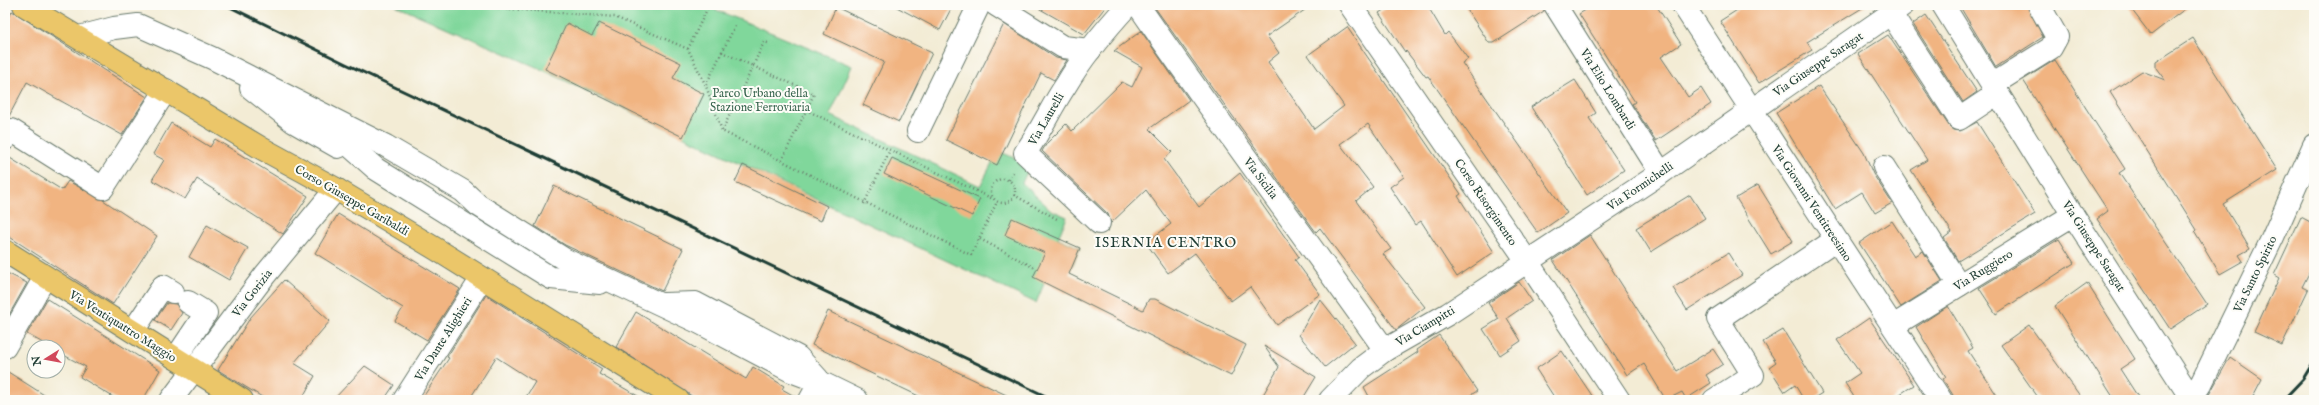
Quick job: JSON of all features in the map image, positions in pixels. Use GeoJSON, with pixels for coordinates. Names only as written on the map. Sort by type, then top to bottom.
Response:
{"type":"FeatureCollection","features":[{"type":"Feature","properties":{"kind":"main road","name":"Corso Giuseppe Garibaldi"},"geometry":{"type":"LineString","coordinates":[[24,5],[261,148],[336,189],[678,400]]}},
{"type":"Feature","properties":{"kind":"main road","name":"Via Ventiquattro Maggio"},"geometry":{"type":"LineString","coordinates":[[5,251],[242,400]]}},
{"type":"Feature","properties":{"kind":"street"},"geometry":{"type":"LineString","coordinates":[[918,131],[979,5]]}},
{"type":"Feature","properties":{"kind":"street"},"geometry":{"type":"LineString","coordinates":[[996,5],[1063,47],[1090,50]]}},
{"type":"Feature","properties":{"kind":"street","name":"Via Laurelli"},"geometry":{"type":"LineString","coordinates":[[1099,223],[1026,153],[1066,85],[1090,50],[1128,5]]}},
{"type":"Feature","properties":{"kind":"street","name":"Via Sicilia"},"geometry":{"type":"LineString","coordinates":[[1138,5],[1208,107],[1310,244],[1385,350]]}},
{"type":"Feature","properties":{"kind":"street","name":"Corso Risorgimento"},"geometry":{"type":"LineString","coordinates":[[1350,5],[1527,261],[1615,399]]}},
{"type":"Feature","properties":{"kind":"street","name":"Via Elio Lombardi"},"geometry":{"type":"LineString","coordinates":[[1555,5],[1661,173]]}},
{"type":"Feature","properties":{"kind":"street","name":"Via Giovanni Ventitreesimo"},"geometry":{"type":"LineString","coordinates":[[1683,5],[1752,109],[1835,240],[1941,400]]}},
{"type":"Feature","properties":{"kind":"street","name":"Via Giuseppe Saragat"},"geometry":{"type":"LineString","coordinates":[[1943,5],[2073,215],[2191,399]]}},
{"type":"Feature","properties":{"kind":"street","name":"Via Giuseppe Saragat"},"geometry":{"type":"LineString","coordinates":[[1752,109],[1888,11],[1959,119],[1995,89],[2051,48],[2057,36],[2039,5]]}},
{"type":"Feature","properties":{"kind":"street"},"geometry":{"type":"LineString","coordinates":[[79,37],[114,28],[138,26],[212,58],[386,146],[463,191],[478,205],[564,259],[613,284],[700,323],[791,371],[815,391],[857,400]]}},
{"type":"Feature","properties":{"kind":"street"},"geometry":{"type":"LineString","coordinates":[[212,58],[294,122],[376,169],[551,278],[613,284]]}},
{"type":"Feature","properties":{"kind":"street"},"geometry":{"type":"LineString","coordinates":[[5,139],[11,130],[103,188],[166,90]]}},
{"type":"Feature","properties":{"kind":"street"},"geometry":{"type":"LineString","coordinates":[[300,102],[376,169]]}},
{"type":"Feature","properties":{"kind":"street","name":"Via Formichelli"},"geometry":{"type":"LineString","coordinates":[[1527,261],[1661,173],[1752,109]]}},
{"type":"Feature","properties":{"kind":"street","name":"Via Santo Spirito"},"geometry":{"type":"LineString","coordinates":[[2191,399],[2272,239],[2314,145]]}},
{"type":"Feature","properties":{"kind":"street"},"geometry":{"type":"LineString","coordinates":[[1884,167],[1960,285]]}},
{"type":"Feature","properties":{"kind":"street","name":"Via Gorizia"},"geometry":{"type":"LineString","coordinates":[[170,400],[185,364],[265,275],[336,189]]}},
{"type":"Feature","properties":{"kind":"street","name":"Via Ruggiero"},"geometry":{"type":"LineString","coordinates":[[1893,326],[2073,215]]}},
{"type":"Feature","properties":{"kind":"street"},"geometry":{"type":"LineString","coordinates":[[1714,400],[1752,375],[1718,320],[1835,240]]}},
{"type":"Feature","properties":{"kind":"street","name":"Via Ciampitti"},"geometry":{"type":"LineString","coordinates":[[1330,400],[1361,368],[1385,350],[1448,314],[1527,261]]}},
{"type":"Feature","properties":{"kind":"street"},"geometry":{"type":"LineString","coordinates":[[5,348],[45,277]]}},
{"type":"Feature","properties":{"kind":"street","name":"Via Dante Alighieri"},"geometry":{"type":"LineString","coordinates":[[404,400],[482,278]]}},
{"type":"Feature","properties":{"kind":"street"},"geometry":{"type":"LineString","coordinates":[[133,331],[163,286],[181,297],[206,313],[185,364]]}},
{"type":"Feature","properties":{"kind":"path"},"geometry":{"type":"LineString","coordinates":[[458,5],[615,17],[688,49],[706,86],[722,131],[864,204],[971,256],[997,202]]}},
{"type":"Feature","properties":{"kind":"path"},"geometry":{"type":"LineString","coordinates":[[688,49],[708,7]]}},
{"type":"Feature","properties":{"kind":"path"},"geometry":{"type":"LineString","coordinates":[[706,86],[735,26]]}},
{"type":"Feature","properties":{"kind":"path"},"geometry":{"type":"LineString","coordinates":[[722,131],[764,42],[768,43]]}},
{"type":"Feature","properties":{"kind":"path"},"geometry":{"type":"LineString","coordinates":[[722,52],[814,94],[781,162]]}},
{"type":"Feature","properties":{"kind":"path"},"geometry":{"type":"LineString","coordinates":[[806,110],[994,199],[997,202],[1005,203],[1014,195]]}},
{"type":"Feature","properties":{"kind":"path"},"geometry":{"type":"LineString","coordinates":[[864,204],[890,150]]}},
{"type":"Feature","properties":{"kind":"path"},"geometry":{"type":"LineString","coordinates":[[994,199],[991,187],[995,181],[1002,178],[1013,184],[1014,195]]}},
{"type":"Feature","properties":{"kind":"path"},"geometry":{"type":"LineString","coordinates":[[1014,195],[1057,219]]}},
{"type":"Feature","properties":{"kind":"path"},"geometry":{"type":"LineString","coordinates":[[980,239],[1037,269]]}},
{"type":"Feature","properties":{"kind":"green space","name":"Parco Urbano della Stazione Ferroviaria"},"geometry":{"type":"Polygon","coordinates":[[[395,5],[704,5],[852,66],[830,115],[980,186],[992,163],[1003,153],[1030,165],[1022,183],[1051,210],[1067,217],[1058,238],[1080,248],[1073,265],[1055,257],[1036,303],[543,70],[395,5]]]}},
{"type":"Feature","properties":{"kind":"building"},"geometry":{"type":"Polygon","coordinates":[[[893,5],[953,5],[940,30],[893,5]]]}},
{"type":"Feature","properties":{"kind":"building"},"geometry":{"type":"Polygon","coordinates":[[[1033,5],[1107,5],[1084,34],[1033,5]]]}},
{"type":"Feature","properties":{"kind":"building"},"geometry":{"type":"Polygon","coordinates":[[[1153,5],[1312,5],[1267,36],[1279,53],[1268,62],[1314,129],[1344,106],[1308,55],[1347,27],[1461,194],[1458,196],[1494,252],[1457,277],[1421,221],[1415,225],[1390,187],[1404,177],[1368,124],[1340,144],[1373,187],[1356,201],[1391,249],[1383,254],[1425,307],[1396,330],[1320,228],[1316,232],[1153,5]]]}},
{"type":"Feature","properties":{"kind":"building"},"geometry":{"type":"Polygon","coordinates":[[[1391,5],[1427,5],[1445,35],[1448,32],[1468,59],[1462,63],[1567,213],[1538,233],[1428,76],[1426,77],[1406,51],[1405,52],[1379,13],[1391,5]]]}},
{"type":"Feature","properties":{"kind":"building"},"geometry":{"type":"Polygon","coordinates":[[[1464,5],[1543,5],[1544,11],[1494,43],[1489,43],[1464,5]]]}},
{"type":"Feature","properties":{"kind":"building"},"geometry":{"type":"Polygon","coordinates":[[[1594,5],[1656,5],[1681,44],[1661,57],[1688,97],[1701,88],[1711,104],[1656,141],[1632,104],[1635,102],[1579,14],[1594,5]]]}},
{"type":"Feature","properties":{"kind":"building"},"geometry":{"type":"Polygon","coordinates":[[[1745,5],[1867,5],[1807,42],[1812,50],[1759,83],[1720,21],[1745,5]]]}},
{"type":"Feature","properties":{"kind":"building"},"geometry":{"type":"Polygon","coordinates":[[[1959,5],[2027,5],[2043,37],[1996,67],[1959,5]]]}},
{"type":"Feature","properties":{"kind":"building"},"geometry":{"type":"Polygon","coordinates":[[[2128,5],[2190,5],[2151,35],[2128,5]]]}},
{"type":"Feature","properties":{"kind":"building"},"geometry":{"type":"Polygon","coordinates":[[[836,7],[932,53],[899,122],[863,105],[884,62],[824,34],[836,7]]]}},
{"type":"Feature","properties":{"kind":"building"},"geometry":{"type":"Polygon","coordinates":[[[12,11],[147,97],[122,135],[27,82],[8,118],[5,119],[5,22],[12,11]]]}},
{"type":"Feature","properties":{"kind":"building"},"geometry":{"type":"Polygon","coordinates":[[[1926,15],[1977,92],[1963,102],[1913,24],[1926,15]]]}},
{"type":"Feature","properties":{"kind":"building"},"geometry":{"type":"Polygon","coordinates":[[[567,23],[592,36],[599,23],[681,63],[673,78],[704,94],[683,137],[545,69],[567,23]]]}},
{"type":"Feature","properties":{"kind":"building"},"geometry":{"type":"Polygon","coordinates":[[[1004,24],[1056,58],[1067,60],[1054,80],[1041,73],[997,165],[946,140],[1004,24]]]}},
{"type":"Feature","properties":{"kind":"building"},"geometry":{"type":"Polygon","coordinates":[[[1141,31],[1189,100],[1149,129],[1172,152],[1164,159],[1199,207],[1240,173],[1299,257],[1295,260],[1320,294],[1277,325],[1250,287],[1231,301],[1195,253],[1168,273],[1146,243],[1171,224],[1146,190],[1111,223],[1108,214],[1042,151],[1047,143],[1066,124],[1072,131],[1122,82],[1132,87],[1142,67],[1114,51],[1141,31]]]}},
{"type":"Feature","properties":{"kind":"building"},"geometry":{"type":"Polygon","coordinates":[[[1888,35],[1949,126],[1954,130],[1960,131],[1977,122],[2035,214],[1958,261],[1944,238],[1952,232],[1911,170],[1927,160],[1858,54],[1888,35]]]}},
{"type":"Feature","properties":{"kind":"building"},"geometry":{"type":"Polygon","coordinates":[[[2193,38],[2277,170],[2223,204],[2250,249],[2239,255],[2243,261],[2220,274],[2195,232],[2197,230],[2110,92],[2142,71],[2165,80],[2156,68],[2156,62],[2193,38]]]}},
{"type":"Feature","properties":{"kind":"building"},"geometry":{"type":"Polygon","coordinates":[[[2055,60],[2125,169],[2119,173],[2207,304],[2170,329],[2097,219],[2108,211],[2023,80],[2055,60]]]}},
{"type":"Feature","properties":{"kind":"building"},"geometry":{"type":"Polygon","coordinates":[[[1575,80],[1596,113],[1589,118],[1624,170],[1587,195],[1531,107],[1575,80]]]}},
{"type":"Feature","properties":{"kind":"building"},"geometry":{"type":"Polygon","coordinates":[[[1819,86],[1864,153],[1873,174],[1892,203],[1875,213],[1862,192],[1835,209],[1776,113],[1819,86]]]}},
{"type":"Feature","properties":{"kind":"building"},"geometry":{"type":"Polygon","coordinates":[[[171,123],[210,147],[215,139],[308,196],[283,234],[197,179],[185,199],[152,180],[164,160],[153,154],[171,123]]]}},
{"type":"Feature","properties":{"kind":"building"},"geometry":{"type":"Polygon","coordinates":[[[5,155],[62,190],[68,181],[103,200],[157,236],[113,304],[5,234],[5,155]]]}},
{"type":"Feature","properties":{"kind":"building"},"geometry":{"type":"Polygon","coordinates":[[[892,158],[980,199],[972,216],[884,174],[892,158]]]}},
{"type":"Feature","properties":{"kind":"building"},"geometry":{"type":"Polygon","coordinates":[[[743,165],[827,206],[821,221],[735,182],[743,165]]]}},
{"type":"Feature","properties":{"kind":"building"},"geometry":{"type":"Polygon","coordinates":[[[1758,185],[1793,241],[1771,254],[1736,198],[1758,185]]]}},
{"type":"Feature","properties":{"kind":"building"},"geometry":{"type":"Polygon","coordinates":[[[554,186],[683,249],[662,291],[565,245],[535,226],[554,186]]]}},
{"type":"Feature","properties":{"kind":"building"},"geometry":{"type":"Polygon","coordinates":[[[1690,195],[1705,218],[1651,252],[1636,228],[1690,195]]]}},
{"type":"Feature","properties":{"kind":"building"},"geometry":{"type":"Polygon","coordinates":[[[338,214],[460,289],[427,340],[395,321],[403,308],[315,253],[338,214]]]}},
{"type":"Feature","properties":{"kind":"building"},"geometry":{"type":"Polygon","coordinates":[[[2301,217],[2314,224],[2314,263],[2302,287],[2308,290],[2282,345],[2254,332],[2279,278],[2274,275],[2301,217]]]}},
{"type":"Feature","properties":{"kind":"building"},"geometry":{"type":"Polygon","coordinates":[[[1012,218],[1080,248],[1069,274],[1143,310],[1149,299],[1155,299],[1246,345],[1231,376],[1033,277],[1045,253],[1005,235],[1012,218]]]}},
{"type":"Feature","properties":{"kind":"building"},"geometry":{"type":"Polygon","coordinates":[[[1892,221],[1915,256],[1923,251],[1942,281],[1901,307],[1859,243],[1892,221]]]}},
{"type":"Feature","properties":{"kind":"building"},"geometry":{"type":"Polygon","coordinates":[[[207,225],[248,248],[229,280],[189,257],[207,225]]]}},
{"type":"Feature","properties":{"kind":"building"},"geometry":{"type":"Polygon","coordinates":[[[1590,235],[1677,371],[1713,349],[1723,364],[1706,375],[1711,383],[1686,399],[1682,392],[1666,400],[1644,364],[1627,375],[1553,260],[1590,235]]]}},
{"type":"Feature","properties":{"kind":"building"},"geometry":{"type":"Polygon","coordinates":[[[2059,239],[2074,263],[1996,314],[1979,288],[2059,239]]]}},
{"type":"Feature","properties":{"kind":"building"},"geometry":{"type":"Polygon","coordinates":[[[1728,253],[1742,275],[1687,310],[1673,288],[1728,253]]]}},
{"type":"Feature","properties":{"kind":"building"},"geometry":{"type":"Polygon","coordinates":[[[5,272],[27,283],[5,322],[5,272]]]}},
{"type":"Feature","properties":{"kind":"building"},"geometry":{"type":"Polygon","coordinates":[[[284,280],[330,321],[294,363],[315,376],[301,400],[267,400],[218,370],[250,318],[284,280]]]}},
{"type":"Feature","properties":{"kind":"building"},"geometry":{"type":"Polygon","coordinates":[[[1519,282],[1532,301],[1507,318],[1521,341],[1500,355],[1483,329],[1499,319],[1488,303],[1519,282]]]}},
{"type":"Feature","properties":{"kind":"building"},"geometry":{"type":"Polygon","coordinates":[[[2087,283],[2135,359],[2120,369],[2140,400],[2115,400],[2055,306],[2087,283]]]}},
{"type":"Feature","properties":{"kind":"building"},"geometry":{"type":"Polygon","coordinates":[[[486,295],[602,369],[599,374],[645,400],[524,400],[535,382],[496,357],[469,400],[421,400],[449,358],[447,357],[486,295]]]}},
{"type":"Feature","properties":{"kind":"building"},"geometry":{"type":"Polygon","coordinates":[[[47,299],[160,370],[143,400],[118,400],[80,377],[86,367],[66,356],[66,339],[36,339],[27,334],[47,299]]]}},
{"type":"Feature","properties":{"kind":"building"},"geometry":{"type":"Polygon","coordinates":[[[1320,299],[1355,343],[1325,367],[1299,335],[1320,299]]]}},
{"type":"Feature","properties":{"kind":"building"},"geometry":{"type":"Polygon","coordinates":[[[167,303],[176,304],[182,313],[171,330],[155,320],[167,303]]]}},
{"type":"Feature","properties":{"kind":"building"},"geometry":{"type":"Polygon","coordinates":[[[1948,306],[1973,348],[1968,351],[2000,400],[1956,400],[1943,379],[1946,377],[1916,327],[1948,306]]]}},
{"type":"Feature","properties":{"kind":"building"},"geometry":{"type":"Polygon","coordinates":[[[828,311],[1017,400],[927,400],[812,345],[828,311]]]}},
{"type":"Feature","properties":{"kind":"building"},"geometry":{"type":"Polygon","coordinates":[[[636,312],[746,379],[753,367],[784,386],[782,389],[798,398],[798,400],[698,400],[616,347],[636,312]]]}},
{"type":"Feature","properties":{"kind":"building"},"geometry":{"type":"Polygon","coordinates":[[[1869,318],[1914,385],[1891,400],[1856,400],[1845,383],[1860,373],[1837,340],[1869,318]]]}},
{"type":"Feature","properties":{"kind":"building"},"geometry":{"type":"Polygon","coordinates":[[[2029,325],[2083,400],[2040,400],[2001,345],[2029,325]]]}},
{"type":"Feature","properties":{"kind":"building"},"geometry":{"type":"Polygon","coordinates":[[[1783,330],[1822,393],[1811,400],[1804,400],[1795,385],[1785,392],[1769,367],[1776,362],[1763,342],[1783,330]]]}},
{"type":"Feature","properties":{"kind":"building"},"geometry":{"type":"Polygon","coordinates":[[[1439,335],[1477,391],[1463,400],[1371,400],[1364,387],[1418,352],[1417,350],[1439,335]]]}},
{"type":"Feature","properties":{"kind":"building"},"geometry":{"type":"Polygon","coordinates":[[[1264,346],[1316,377],[1302,400],[1260,400],[1279,367],[1264,346]]]}},
{"type":"Feature","properties":{"kind":"building"},"geometry":{"type":"Polygon","coordinates":[[[1562,351],[1595,400],[1556,400],[1536,369],[1562,351]]]}},
{"type":"Feature","properties":{"kind":"building"},"geometry":{"type":"Polygon","coordinates":[[[2230,357],[2262,379],[2251,400],[2206,400],[2230,357]]]}},
{"type":"Feature","properties":{"kind":"building"},"geometry":{"type":"Polygon","coordinates":[[[365,366],[394,385],[384,400],[333,400],[365,366]]]}},
{"type":"Feature","properties":{"kind":"building"},"geometry":{"type":"Polygon","coordinates":[[[5,370],[52,400],[5,400],[5,370]]]}},
{"type":"Feature","properties":{"kind":"railway"},"geometry":{"type":"LineString","coordinates":[[226,5],[346,64],[1054,400]]}},
{"type":"Feature","properties":{"kind":"railway"},"geometry":{"type":"LineString","coordinates":[[2283,400],[2303,379],[2314,361]]}},
{"type":"Feature","properties":{"kind":"district","name":"ISERNIA CENTRO"},"geometry":{"type":"Point","coordinates":[1166,242]}}]}
